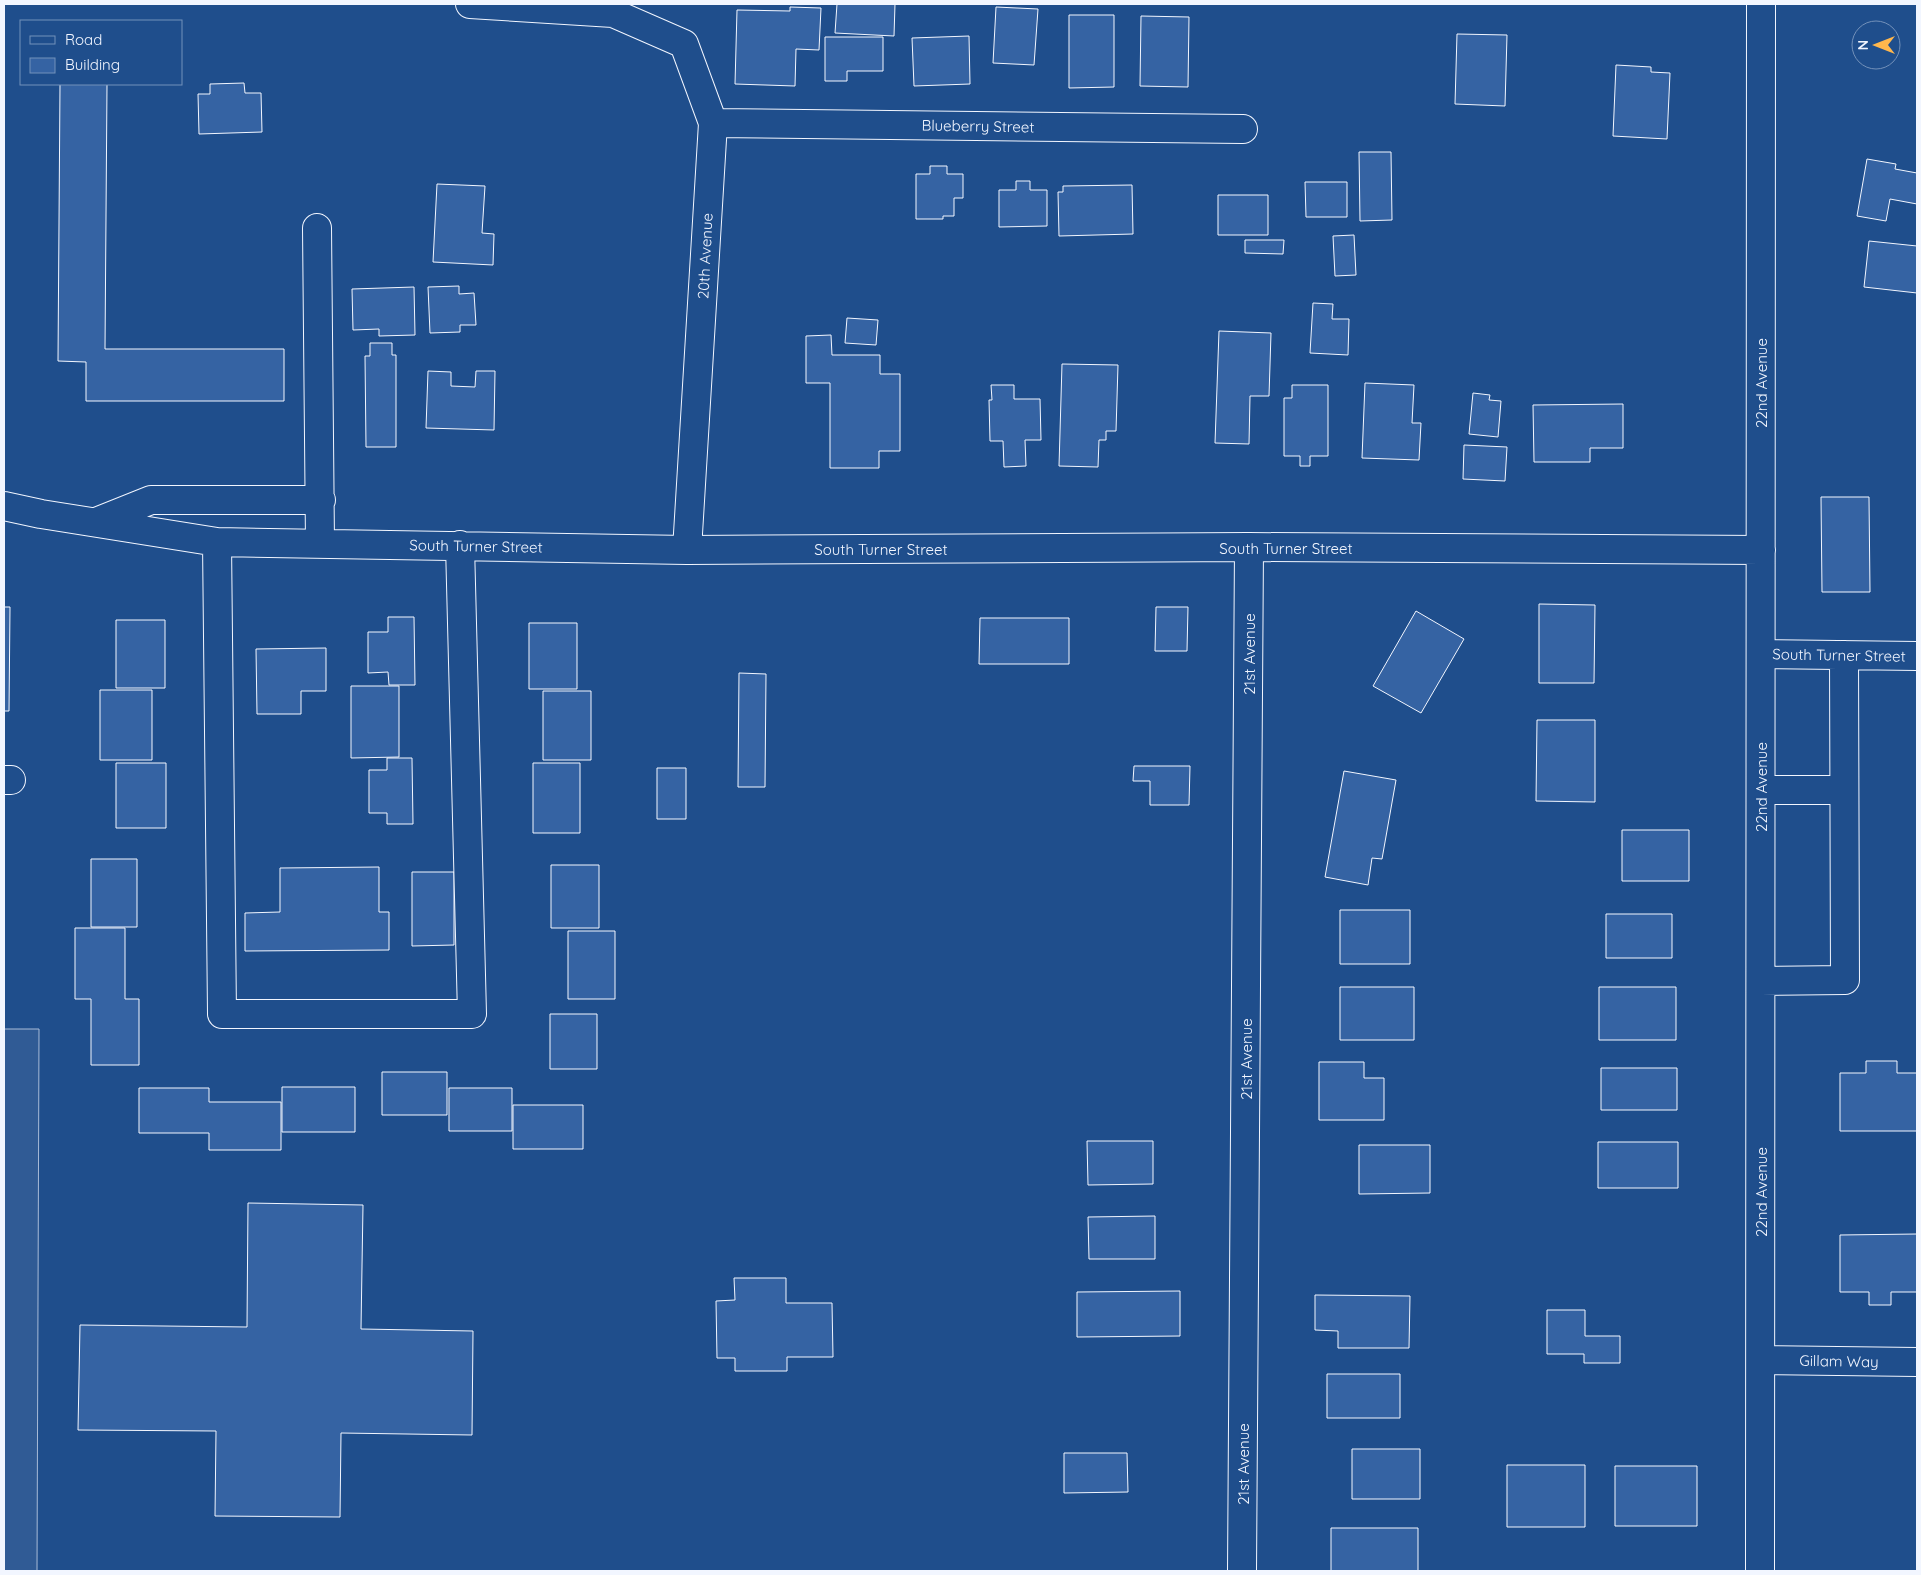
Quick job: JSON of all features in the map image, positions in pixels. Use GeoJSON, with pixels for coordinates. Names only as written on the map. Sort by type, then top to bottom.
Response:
{"type":"FeatureCollection","features":[{"type":"Feature","properties":{"kind":"street","name":"20th Avenue"},"geometry":{"type":"LineString","coordinates":[[470,4],[613,13],[684,44],[713,123],[687,550]]}},
{"type":"Feature","properties":{"kind":"street","name":"22nd Avenue"},"geometry":{"type":"LineString","coordinates":[[1760,1571],[1761,4]]}},
{"type":"Feature","properties":{"kind":"street","name":"Blueberry Street"},"geometry":{"type":"LineString","coordinates":[[713,123],[1242,129]]}},
{"type":"Feature","properties":{"kind":"street"},"geometry":{"type":"LineString","coordinates":[[317,228],[320,543]]}},
{"type":"Feature","properties":{"kind":"street"},"geometry":{"type":"LineString","coordinates":[[95,522],[151,500],[321,500]]}},
{"type":"Feature","properties":{"kind":"street","name":"South Turner Street"},"geometry":{"type":"LineString","coordinates":[[4,506],[217,542],[687,550],[1249,547],[1761,550]]}},
{"type":"Feature","properties":{"kind":"street"},"geometry":{"type":"LineString","coordinates":[[217,542],[222,1014],[472,1014],[460,545]]}},
{"type":"Feature","properties":{"kind":"street","name":"21st Avenue"},"geometry":{"type":"LineString","coordinates":[[1242,1571],[1249,547]]}},
{"type":"Feature","properties":{"kind":"street","name":"South Turner Street"},"geometry":{"type":"LineString","coordinates":[[1761,654],[1917,656]]}},
{"type":"Feature","properties":{"kind":"street"},"geometry":{"type":"LineString","coordinates":[[1761,981],[1845,980],[1844,655]]}},
{"type":"Feature","properties":{"kind":"street"},"geometry":{"type":"LineString","coordinates":[[1761,790],[1844,790]]}},
{"type":"Feature","properties":{"kind":"street","name":"Gillam Way"},"geometry":{"type":"LineString","coordinates":[[1761,1360],[1917,1362]]}},
{"type":"Feature","properties":{"kind":"shaded area"},"geometry":{"type":"Polygon","coordinates":[[[4,1029],[39,1029],[37,1571],[4,1571],[4,1029]]]}},
{"type":"Feature","properties":{"kind":"building"},"geometry":{"type":"Polygon","coordinates":[[[837,4],[895,4],[894,36],[835,33],[837,4]]]}},
{"type":"Feature","properties":{"kind":"building"},"geometry":{"type":"Polygon","coordinates":[[[790,7],[821,8],[819,50],[796,49],[795,86],[735,84],[737,10],[790,11],[790,7]]]}},
{"type":"Feature","properties":{"kind":"building"},"geometry":{"type":"Polygon","coordinates":[[[996,7],[1038,9],[1034,65],[993,63],[996,7]]]}},
{"type":"Feature","properties":{"kind":"building"},"geometry":{"type":"Polygon","coordinates":[[[1069,15],[1114,15],[1114,87],[1069,88],[1069,15]]]}},
{"type":"Feature","properties":{"kind":"building"},"geometry":{"type":"Polygon","coordinates":[[[1141,16],[1189,17],[1188,87],[1140,86],[1141,16]]]}},
{"type":"Feature","properties":{"kind":"building"},"geometry":{"type":"Polygon","coordinates":[[[1457,34],[1507,35],[1505,106],[1455,104],[1457,34]]]}},
{"type":"Feature","properties":{"kind":"building"},"geometry":{"type":"Polygon","coordinates":[[[969,36],[970,84],[914,86],[912,38],[969,36]]]}},
{"type":"Feature","properties":{"kind":"building"},"geometry":{"type":"Polygon","coordinates":[[[825,37],[883,37],[883,71],[847,71],[847,81],[825,81],[825,37]]]}},
{"type":"Feature","properties":{"kind":"building"},"geometry":{"type":"Polygon","coordinates":[[[1616,65],[1651,67],[1651,72],[1670,73],[1667,139],[1613,136],[1616,65]]]}},
{"type":"Feature","properties":{"kind":"building"},"geometry":{"type":"Polygon","coordinates":[[[244,83],[245,93],[261,93],[262,132],[199,134],[198,94],[210,94],[210,84],[244,83]]]}},
{"type":"Feature","properties":{"kind":"building"},"geometry":{"type":"Polygon","coordinates":[[[60,85],[107,85],[105,349],[284,349],[284,401],[86,401],[86,362],[58,361],[60,85]]]}},
{"type":"Feature","properties":{"kind":"building"},"geometry":{"type":"Polygon","coordinates":[[[1359,152],[1391,152],[1392,220],[1360,221],[1359,152]]]}},
{"type":"Feature","properties":{"kind":"building"},"geometry":{"type":"Polygon","coordinates":[[[1867,159],[1896,164],[1895,169],[1917,173],[1917,204],[1890,199],[1886,221],[1857,216],[1867,159]]]}},
{"type":"Feature","properties":{"kind":"building"},"geometry":{"type":"Polygon","coordinates":[[[930,166],[947,166],[947,174],[963,174],[963,198],[954,198],[954,216],[943,216],[943,219],[916,219],[916,174],[930,174],[930,166]]]}},
{"type":"Feature","properties":{"kind":"building"},"geometry":{"type":"Polygon","coordinates":[[[1016,181],[1030,181],[1030,190],[1047,190],[1047,226],[999,227],[999,190],[1016,190],[1016,181]]]}},
{"type":"Feature","properties":{"kind":"building"},"geometry":{"type":"Polygon","coordinates":[[[1305,182],[1347,182],[1347,217],[1306,217],[1305,182]]]}},
{"type":"Feature","properties":{"kind":"building"},"geometry":{"type":"Polygon","coordinates":[[[437,184],[485,186],[482,233],[494,234],[493,265],[433,262],[437,184]]]}},
{"type":"Feature","properties":{"kind":"building"},"geometry":{"type":"Polygon","coordinates":[[[1132,185],[1133,234],[1059,236],[1058,192],[1063,192],[1063,186],[1132,185]]]}},
{"type":"Feature","properties":{"kind":"building"},"geometry":{"type":"Polygon","coordinates":[[[1218,195],[1268,195],[1268,235],[1218,235],[1218,195]]]}},
{"type":"Feature","properties":{"kind":"building"},"geometry":{"type":"Polygon","coordinates":[[[1354,235],[1356,275],[1335,276],[1333,236],[1354,235]]]}},
{"type":"Feature","properties":{"kind":"building"},"geometry":{"type":"Polygon","coordinates":[[[1245,240],[1284,240],[1283,254],[1245,253],[1245,240]]]}},
{"type":"Feature","properties":{"kind":"building"},"geometry":{"type":"Polygon","coordinates":[[[1869,241],[1917,246],[1917,293],[1864,287],[1869,241]]]}},
{"type":"Feature","properties":{"kind":"building"},"geometry":{"type":"Polygon","coordinates":[[[459,286],[459,294],[474,293],[476,325],[460,325],[460,332],[430,333],[428,287],[459,286]]]}},
{"type":"Feature","properties":{"kind":"building"},"geometry":{"type":"Polygon","coordinates":[[[414,287],[415,335],[379,336],[379,329],[353,330],[352,289],[414,287]]]}},
{"type":"Feature","properties":{"kind":"building"},"geometry":{"type":"Polygon","coordinates":[[[1313,303],[1333,304],[1332,319],[1349,319],[1348,355],[1310,353],[1313,303]]]}},
{"type":"Feature","properties":{"kind":"building"},"geometry":{"type":"Polygon","coordinates":[[[847,318],[878,320],[876,345],[845,343],[847,318]]]}},
{"type":"Feature","properties":{"kind":"building"},"geometry":{"type":"Polygon","coordinates":[[[1219,331],[1271,333],[1269,396],[1250,396],[1249,444],[1215,443],[1219,331]]]}},
{"type":"Feature","properties":{"kind":"building"},"geometry":{"type":"Polygon","coordinates":[[[831,335],[832,355],[880,355],[880,374],[900,374],[900,451],[879,451],[879,468],[830,468],[830,383],[806,383],[806,336],[831,335]]]}},
{"type":"Feature","properties":{"kind":"building"},"geometry":{"type":"Polygon","coordinates":[[[370,343],[392,343],[392,355],[396,355],[396,447],[366,447],[365,356],[370,356],[370,343]]]}},
{"type":"Feature","properties":{"kind":"building"},"geometry":{"type":"Polygon","coordinates":[[[1062,364],[1118,365],[1116,431],[1106,431],[1106,440],[1099,440],[1098,467],[1059,466],[1062,364]]]}},
{"type":"Feature","properties":{"kind":"building"},"geometry":{"type":"Polygon","coordinates":[[[428,371],[451,372],[451,386],[475,387],[476,371],[495,371],[494,430],[426,428],[428,371]]]}},
{"type":"Feature","properties":{"kind":"building"},"geometry":{"type":"Polygon","coordinates":[[[1365,383],[1414,385],[1412,423],[1421,423],[1419,460],[1362,458],[1365,383]]]}},
{"type":"Feature","properties":{"kind":"building"},"geometry":{"type":"Polygon","coordinates":[[[991,385],[1014,385],[1014,399],[1040,399],[1041,440],[1025,440],[1026,466],[1004,467],[1003,441],[990,441],[989,400],[992,400],[991,385]]]}},
{"type":"Feature","properties":{"kind":"building"},"geometry":{"type":"Polygon","coordinates":[[[1292,385],[1328,385],[1328,456],[1310,456],[1310,466],[1300,466],[1300,456],[1284,456],[1284,398],[1292,398],[1292,385]]]}},
{"type":"Feature","properties":{"kind":"building"},"geometry":{"type":"Polygon","coordinates":[[[1473,393],[1490,395],[1489,400],[1501,401],[1498,437],[1469,434],[1473,393]]]}},
{"type":"Feature","properties":{"kind":"building"},"geometry":{"type":"Polygon","coordinates":[[[1623,404],[1623,448],[1590,448],[1590,462],[1534,462],[1533,405],[1623,404]]]}},
{"type":"Feature","properties":{"kind":"building"},"geometry":{"type":"Polygon","coordinates":[[[1464,445],[1507,447],[1505,481],[1463,479],[1464,445]]]}},
{"type":"Feature","properties":{"kind":"building"},"geometry":{"type":"Polygon","coordinates":[[[1821,497],[1869,497],[1870,592],[1822,592],[1821,497]]]}},
{"type":"Feature","properties":{"kind":"building"},"geometry":{"type":"Polygon","coordinates":[[[1539,604],[1595,605],[1594,683],[1539,683],[1539,604]]]}},
{"type":"Feature","properties":{"kind":"building"},"geometry":{"type":"Polygon","coordinates":[[[4,607],[10,607],[9,711],[4,711],[4,607]]]}},
{"type":"Feature","properties":{"kind":"building"},"geometry":{"type":"Polygon","coordinates":[[[1156,607],[1188,607],[1187,651],[1155,651],[1156,607]]]}},
{"type":"Feature","properties":{"kind":"building"},"geometry":{"type":"Polygon","coordinates":[[[1416,611],[1464,639],[1421,713],[1373,686],[1416,611]]]}},
{"type":"Feature","properties":{"kind":"building"},"geometry":{"type":"Polygon","coordinates":[[[388,617],[414,617],[415,685],[389,685],[388,672],[368,673],[368,632],[388,632],[388,617]]]}},
{"type":"Feature","properties":{"kind":"building"},"geometry":{"type":"Polygon","coordinates":[[[980,618],[1069,618],[1069,664],[979,664],[980,618]]]}},
{"type":"Feature","properties":{"kind":"building"},"geometry":{"type":"Polygon","coordinates":[[[116,620],[165,620],[165,688],[116,688],[116,620]]]}},
{"type":"Feature","properties":{"kind":"building"},"geometry":{"type":"Polygon","coordinates":[[[529,623],[577,623],[577,689],[529,689],[529,623]]]}},
{"type":"Feature","properties":{"kind":"building"},"geometry":{"type":"Polygon","coordinates":[[[326,648],[326,691],[301,691],[301,714],[257,714],[256,649],[326,648]]]}},
{"type":"Feature","properties":{"kind":"building"},"geometry":{"type":"Polygon","coordinates":[[[739,673],[766,674],[765,787],[738,787],[739,673]]]}},
{"type":"Feature","properties":{"kind":"building"},"geometry":{"type":"Polygon","coordinates":[[[351,686],[399,686],[399,757],[351,758],[351,686]]]}},
{"type":"Feature","properties":{"kind":"building"},"geometry":{"type":"Polygon","coordinates":[[[100,690],[152,690],[152,760],[100,760],[100,690]]]}},
{"type":"Feature","properties":{"kind":"building"},"geometry":{"type":"Polygon","coordinates":[[[543,691],[591,691],[591,760],[543,760],[543,691]]]}},
{"type":"Feature","properties":{"kind":"building"},"geometry":{"type":"Polygon","coordinates":[[[1537,720],[1595,720],[1595,802],[1536,801],[1537,720]]]}},
{"type":"Feature","properties":{"kind":"building"},"geometry":{"type":"Polygon","coordinates":[[[387,758],[412,758],[413,824],[387,824],[387,813],[369,813],[369,770],[387,770],[387,758]]]}},
{"type":"Feature","properties":{"kind":"building"},"geometry":{"type":"Polygon","coordinates":[[[116,763],[166,763],[166,828],[116,828],[116,763]]]}},
{"type":"Feature","properties":{"kind":"building"},"geometry":{"type":"Polygon","coordinates":[[[533,763],[580,763],[580,833],[533,833],[533,763]]]}},
{"type":"Feature","properties":{"kind":"building"},"geometry":{"type":"Polygon","coordinates":[[[1134,766],[1190,766],[1189,805],[1150,805],[1150,781],[1133,781],[1134,766]]]}},
{"type":"Feature","properties":{"kind":"building"},"geometry":{"type":"Polygon","coordinates":[[[657,768],[686,768],[686,819],[657,819],[657,768]]]}},
{"type":"Feature","properties":{"kind":"building"},"geometry":{"type":"Polygon","coordinates":[[[1344,771],[1396,780],[1382,859],[1372,858],[1368,885],[1325,877],[1344,771]]]}},
{"type":"Feature","properties":{"kind":"building"},"geometry":{"type":"Polygon","coordinates":[[[1622,830],[1689,830],[1689,881],[1622,881],[1622,830]]]}},
{"type":"Feature","properties":{"kind":"building"},"geometry":{"type":"Polygon","coordinates":[[[91,859],[137,859],[137,927],[91,927],[91,859]]]}},
{"type":"Feature","properties":{"kind":"building"},"geometry":{"type":"Polygon","coordinates":[[[551,865],[599,865],[599,928],[551,928],[551,865]]]}},
{"type":"Feature","properties":{"kind":"building"},"geometry":{"type":"Polygon","coordinates":[[[379,867],[379,912],[389,912],[389,950],[245,951],[245,913],[280,912],[280,868],[379,867]]]}},
{"type":"Feature","properties":{"kind":"building"},"geometry":{"type":"Polygon","coordinates":[[[412,872],[454,872],[454,945],[412,946],[412,872]]]}},
{"type":"Feature","properties":{"kind":"building"},"geometry":{"type":"Polygon","coordinates":[[[1340,910],[1410,910],[1410,964],[1340,964],[1340,910]]]}},
{"type":"Feature","properties":{"kind":"building"},"geometry":{"type":"Polygon","coordinates":[[[1606,914],[1672,914],[1672,958],[1606,958],[1606,914]]]}},
{"type":"Feature","properties":{"kind":"building"},"geometry":{"type":"Polygon","coordinates":[[[75,928],[125,928],[125,999],[139,999],[139,1065],[91,1065],[91,999],[75,999],[75,928]]]}},
{"type":"Feature","properties":{"kind":"building"},"geometry":{"type":"Polygon","coordinates":[[[568,931],[615,931],[615,999],[568,999],[568,931]]]}},
{"type":"Feature","properties":{"kind":"building"},"geometry":{"type":"Polygon","coordinates":[[[1340,987],[1414,987],[1414,1040],[1340,1040],[1340,987]]]}},
{"type":"Feature","properties":{"kind":"building"},"geometry":{"type":"Polygon","coordinates":[[[1599,987],[1676,987],[1676,1040],[1599,1040],[1599,987]]]}},
{"type":"Feature","properties":{"kind":"building"},"geometry":{"type":"Polygon","coordinates":[[[550,1014],[597,1014],[597,1069],[550,1069],[550,1014]]]}},
{"type":"Feature","properties":{"kind":"building"},"geometry":{"type":"Polygon","coordinates":[[[1866,1061],[1897,1061],[1897,1073],[1917,1073],[1917,1131],[1840,1131],[1840,1073],[1866,1073],[1866,1061]]]}},
{"type":"Feature","properties":{"kind":"building"},"geometry":{"type":"Polygon","coordinates":[[[1319,1062],[1364,1062],[1364,1078],[1384,1078],[1384,1120],[1319,1120],[1319,1062]]]}},
{"type":"Feature","properties":{"kind":"building"},"geometry":{"type":"Polygon","coordinates":[[[1601,1068],[1677,1068],[1677,1110],[1601,1110],[1601,1068]]]}},
{"type":"Feature","properties":{"kind":"building"},"geometry":{"type":"Polygon","coordinates":[[[382,1072],[447,1072],[447,1115],[382,1115],[382,1072]]]}},
{"type":"Feature","properties":{"kind":"building"},"geometry":{"type":"Polygon","coordinates":[[[282,1087],[355,1087],[355,1132],[282,1132],[282,1087]]]}},
{"type":"Feature","properties":{"kind":"building"},"geometry":{"type":"Polygon","coordinates":[[[139,1088],[209,1088],[209,1102],[281,1102],[281,1150],[209,1150],[209,1133],[139,1133],[139,1088]]]}},
{"type":"Feature","properties":{"kind":"building"},"geometry":{"type":"Polygon","coordinates":[[[449,1088],[512,1088],[512,1131],[449,1131],[449,1088]]]}},
{"type":"Feature","properties":{"kind":"building"},"geometry":{"type":"Polygon","coordinates":[[[513,1105],[583,1105],[583,1149],[513,1149],[513,1105]]]}},
{"type":"Feature","properties":{"kind":"building"},"geometry":{"type":"Polygon","coordinates":[[[1087,1141],[1153,1141],[1153,1184],[1088,1185],[1087,1141]]]}},
{"type":"Feature","properties":{"kind":"building"},"geometry":{"type":"Polygon","coordinates":[[[1598,1142],[1678,1142],[1678,1188],[1598,1188],[1598,1142]]]}},
{"type":"Feature","properties":{"kind":"building"},"geometry":{"type":"Polygon","coordinates":[[[1359,1145],[1430,1145],[1430,1193],[1359,1194],[1359,1145]]]}},
{"type":"Feature","properties":{"kind":"building"},"geometry":{"type":"Polygon","coordinates":[[[248,1203],[363,1205],[361,1329],[473,1331],[472,1435],[341,1433],[340,1517],[215,1516],[216,1431],[78,1430],[80,1325],[247,1327],[248,1203]]]}},
{"type":"Feature","properties":{"kind":"building"},"geometry":{"type":"Polygon","coordinates":[[[1155,1216],[1155,1259],[1089,1259],[1088,1217],[1155,1216]]]}},
{"type":"Feature","properties":{"kind":"building"},"geometry":{"type":"Polygon","coordinates":[[[1917,1234],[1917,1292],[1891,1292],[1891,1305],[1869,1305],[1869,1292],[1840,1292],[1840,1235],[1917,1234]]]}},
{"type":"Feature","properties":{"kind":"building"},"geometry":{"type":"Polygon","coordinates":[[[734,1278],[786,1278],[786,1303],[832,1303],[833,1357],[787,1357],[787,1371],[735,1371],[735,1358],[717,1358],[716,1301],[735,1300],[734,1278]]]}},
{"type":"Feature","properties":{"kind":"building"},"geometry":{"type":"Polygon","coordinates":[[[1180,1291],[1180,1336],[1077,1337],[1077,1292],[1180,1291]]]}},
{"type":"Feature","properties":{"kind":"building"},"geometry":{"type":"Polygon","coordinates":[[[1315,1295],[1410,1296],[1409,1348],[1338,1348],[1338,1331],[1315,1330],[1315,1295]]]}},
{"type":"Feature","properties":{"kind":"building"},"geometry":{"type":"Polygon","coordinates":[[[1547,1310],[1585,1310],[1585,1336],[1620,1336],[1620,1363],[1584,1363],[1584,1354],[1547,1354],[1547,1310]]]}},
{"type":"Feature","properties":{"kind":"building"},"geometry":{"type":"Polygon","coordinates":[[[1327,1374],[1400,1374],[1400,1418],[1327,1418],[1327,1374]]]}},
{"type":"Feature","properties":{"kind":"building"},"geometry":{"type":"Polygon","coordinates":[[[1352,1449],[1420,1449],[1420,1499],[1352,1499],[1352,1449]]]}},
{"type":"Feature","properties":{"kind":"building"},"geometry":{"type":"Polygon","coordinates":[[[1064,1453],[1127,1453],[1128,1492],[1064,1493],[1064,1453]]]}},
{"type":"Feature","properties":{"kind":"building"},"geometry":{"type":"Polygon","coordinates":[[[1507,1465],[1585,1465],[1585,1527],[1507,1527],[1507,1465]]]}},
{"type":"Feature","properties":{"kind":"building"},"geometry":{"type":"Polygon","coordinates":[[[1615,1466],[1697,1466],[1697,1526],[1615,1526],[1615,1466]]]}},
{"type":"Feature","properties":{"kind":"building"},"geometry":{"type":"Polygon","coordinates":[[[1331,1528],[1418,1528],[1418,1571],[1331,1571],[1331,1528]]]}}]}
